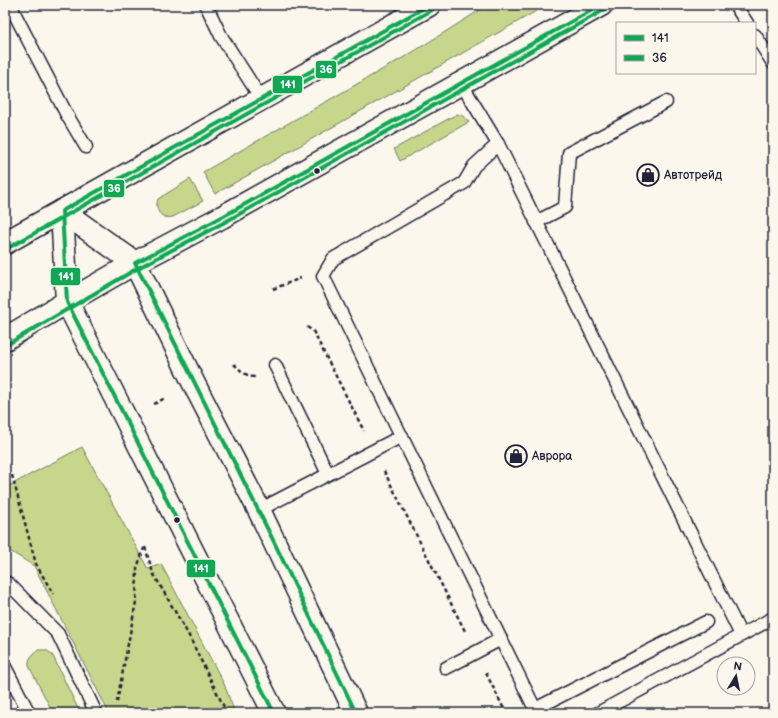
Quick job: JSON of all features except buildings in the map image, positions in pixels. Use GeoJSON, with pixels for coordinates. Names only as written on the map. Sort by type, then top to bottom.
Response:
{"type":"FeatureCollection","features":[{"type":"Feature","properties":{"kind":"main road"},"geometry":{"type":"LineString","coordinates":[[5,243],[429,5]]}},
{"type":"Feature","properties":{"kind":"main road"},"geometry":{"type":"LineString","coordinates":[[5,339],[135,263],[228,213],[601,5]]}},
{"type":"Feature","properties":{"kind":"main road"},"geometry":{"type":"LineString","coordinates":[[62,211],[135,263],[194,384],[259,510],[356,713]]}},
{"type":"Feature","properties":{"kind":"main road"},"geometry":{"type":"LineString","coordinates":[[62,211],[67,302],[274,713]]}},
{"type":"Feature","properties":{"kind":"lane"},"geometry":{"type":"LineString","coordinates":[[10,5],[67,115],[86,147]]}},
{"type":"Feature","properties":{"kind":"lane"},"geometry":{"type":"LineString","coordinates":[[206,5],[221,36],[262,100]]}},
{"type":"Feature","properties":{"kind":"lane"},"geometry":{"type":"LineString","coordinates":[[735,5],[746,22]]}},
{"type":"Feature","properties":{"kind":"lane"},"geometry":{"type":"LineString","coordinates":[[756,37],[773,63]]}},
{"type":"Feature","properties":{"kind":"lane"},"geometry":{"type":"LineString","coordinates":[[461,83],[498,144],[741,635]]}},
{"type":"Feature","properties":{"kind":"lane"},"geometry":{"type":"LineString","coordinates":[[536,222],[565,207],[569,153],[666,102]]}},
{"type":"Feature","properties":{"kind":"lane"},"geometry":{"type":"LineString","coordinates":[[498,144],[474,166],[464,183],[333,259],[323,276],[536,711],[706,622]]}},
{"type":"Feature","properties":{"kind":"lane"},"geometry":{"type":"LineString","coordinates":[[274,365],[328,474]]}},
{"type":"Feature","properties":{"kind":"lane"},"geometry":{"type":"LineString","coordinates":[[259,510],[402,436]]}},
{"type":"Feature","properties":{"kind":"lane"},"geometry":{"type":"LineString","coordinates":[[5,582],[10,584],[58,634],[96,713]]}},
{"type":"Feature","properties":{"kind":"lane"},"geometry":{"type":"LineString","coordinates":[[598,713],[773,618]]}},
{"type":"Feature","properties":{"kind":"lane"},"geometry":{"type":"LineString","coordinates":[[446,668],[501,639]]}},
{"type":"Feature","properties":{"kind":"lane"},"geometry":{"type":"LineString","coordinates":[[5,667],[29,713]]}},
{"type":"Feature","properties":{"kind":"path"},"geometry":{"type":"LineString","coordinates":[[273,289],[310,274],[323,276]]}},
{"type":"Feature","properties":{"kind":"path"},"geometry":{"type":"LineString","coordinates":[[307,327],[313,331],[506,713]]}},
{"type":"Feature","properties":{"kind":"path"},"geometry":{"type":"LineString","coordinates":[[154,404],[165,398]]}},
{"type":"Feature","properties":{"kind":"path"},"geometry":{"type":"LineString","coordinates":[[12,475],[36,564],[55,599]]}},
{"type":"Feature","properties":{"kind":"path"},"geometry":{"type":"LineString","coordinates":[[116,704],[136,602],[137,568],[145,548],[153,573],[188,634],[227,713]]}},
{"type":"Feature","properties":{"kind":"green space"},"geometry":{"type":"Polygon","coordinates":[[[488,5],[547,5],[215,194],[203,172],[413,52],[488,5]]]}},
{"type":"Feature","properties":{"kind":"green space"},"geometry":{"type":"Polygon","coordinates":[[[457,114],[465,117],[469,122],[400,161],[394,149],[457,114]]]}},
{"type":"Feature","properties":{"kind":"green space"},"geometry":{"type":"Polygon","coordinates":[[[190,179],[203,201],[173,217],[169,218],[162,216],[157,207],[158,199],[190,179]]]}},
{"type":"Feature","properties":{"kind":"green space"},"geometry":{"type":"Polygon","coordinates":[[[82,447],[148,569],[161,564],[224,684],[235,713],[109,713],[34,566],[5,548],[5,488],[82,447]]]}},
{"type":"Feature","properties":{"kind":"green space"},"geometry":{"type":"Polygon","coordinates":[[[38,650],[46,650],[52,654],[80,713],[53,713],[29,666],[31,657],[38,650]]]}},
{"type":"Feature","properties":{"kind":"transit line","name":"141"},"geometry":{"type":"LineString","coordinates":[[274,713],[67,302],[62,211],[429,5]]}},
{"type":"Feature","properties":{"kind":"transit line","name":"141"},"geometry":{"type":"LineString","coordinates":[[356,713],[275,544],[135,263],[222,217],[601,5]]}},
{"type":"Feature","properties":{"kind":"transit line","name":"36"},"geometry":{"type":"LineString","coordinates":[[8,248],[432,10]]}},
{"type":"Feature","properties":{"kind":"transit line","name":"36"},"geometry":{"type":"LineString","coordinates":[[8,344],[138,268],[225,222],[604,10]]}},
{"type":"Feature","properties":{"kind":"place","name":"Автотрейд"},"geometry":{"type":"Point","coordinates":[648,175]}},
{"type":"Feature","properties":{"kind":"place","name":"Аврора"},"geometry":{"type":"Point","coordinates":[516,456]}}]}
